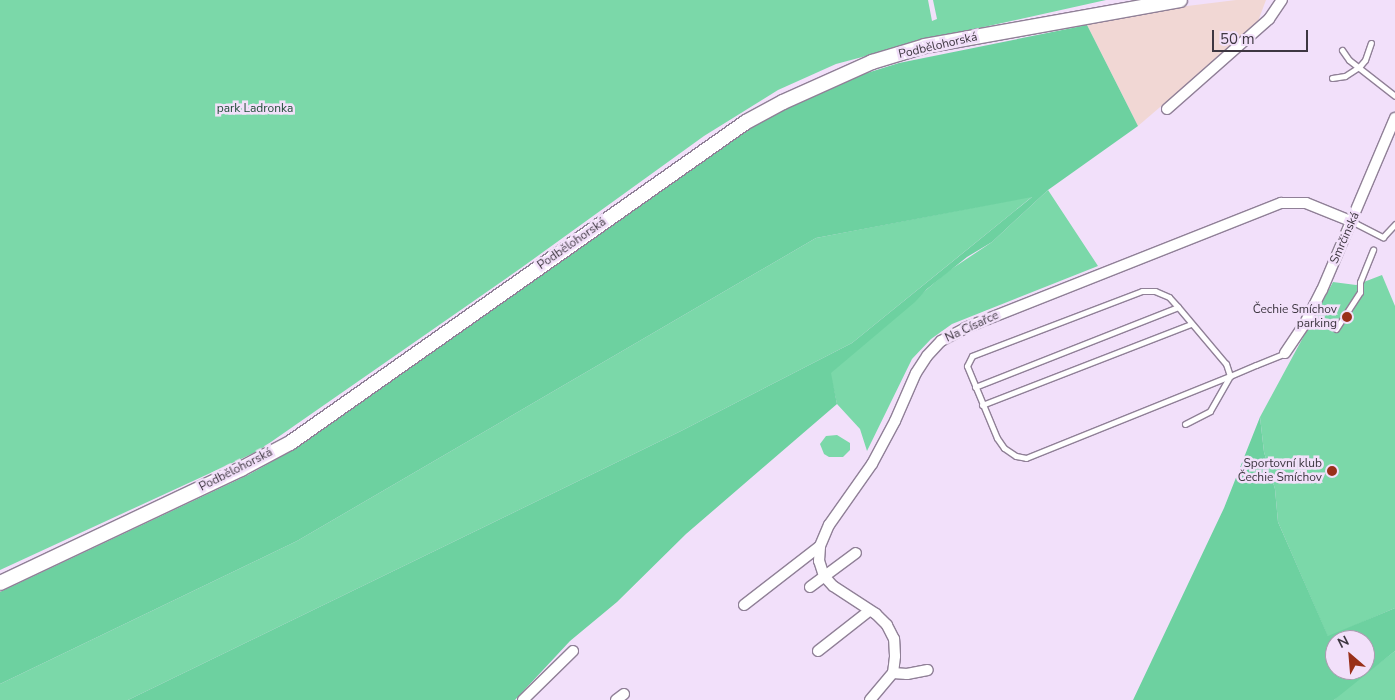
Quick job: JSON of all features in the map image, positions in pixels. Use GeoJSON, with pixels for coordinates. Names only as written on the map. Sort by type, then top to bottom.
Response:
{"type":"FeatureCollection","features":[{"type":"Feature","properties":{"kind":"street","name":"Podbělohorská"},"geometry":{"type":"LineString","coordinates":[[0,583],[241,469],[290,443],[746,122],[783,102],[872,62],[925,46],[1180,0]]}},
{"type":"Feature","properties":{"kind":"street"},"geometry":{"type":"LineString","coordinates":[[1166,108],[1269,19],[1282,0]]}},
{"type":"Feature","properties":{"kind":"street","name":"Smrčinská"},"geometry":{"type":"LineString","coordinates":[[1285,352],[1309,315],[1352,222],[1395,118]]}},
{"type":"Feature","properties":{"kind":"street","name":"Na Císařce"},"geometry":{"type":"LineString","coordinates":[[824,576],[819,561],[820,546],[829,525],[864,478],[880,451],[916,373],[927,356],[941,341],[965,328],[1163,247],[1281,203],[1306,204],[1352,222]]}},
{"type":"Feature","properties":{"kind":"street"},"geometry":{"type":"LineString","coordinates":[[744,605],[820,546]]}},
{"type":"Feature","properties":{"kind":"street"},"geometry":{"type":"LineString","coordinates":[[810,587],[856,553]]}},
{"type":"Feature","properties":{"kind":"street"},"geometry":{"type":"LineString","coordinates":[[824,576],[833,586],[876,614],[887,625],[894,639],[895,656],[892,673],[870,700]]}},
{"type":"Feature","properties":{"kind":"street"},"geometry":{"type":"LineString","coordinates":[[818,651],[869,610]]}},
{"type":"Feature","properties":{"kind":"street"},"geometry":{"type":"LineString","coordinates":[[523,700],[572,651]]}},
{"type":"Feature","properties":{"kind":"street"},"geometry":{"type":"LineString","coordinates":[[892,673],[908,674],[928,670]]}},
{"type":"Feature","properties":{"kind":"lane"},"geometry":{"type":"LineString","coordinates":[[1332,78],[1344,76],[1358,67],[1365,60],[1370,42]]}},
{"type":"Feature","properties":{"kind":"lane"},"geometry":{"type":"LineString","coordinates":[[1342,50],[1358,67],[1395,96]]}},
{"type":"Feature","properties":{"kind":"lane"},"geometry":{"type":"LineString","coordinates":[[1352,222],[1383,238],[1395,224]]}},
{"type":"Feature","properties":{"kind":"lane"},"geometry":{"type":"LineString","coordinates":[[1336,329],[1360,292],[1360,282],[1373,250]]}},
{"type":"Feature","properties":{"kind":"lane"},"geometry":{"type":"LineString","coordinates":[[1185,424],[1210,411],[1230,376],[1226,364],[1178,307],[1169,297],[1155,291],[1142,292],[972,356],[967,366],[982,405],[1004,448],[1016,456],[1026,458],[1230,376],[1285,352]]}},
{"type":"Feature","properties":{"kind":"lane"},"geometry":{"type":"LineString","coordinates":[[975,387],[1178,307]]}},
{"type":"Feature","properties":{"kind":"lane"},"geometry":{"type":"LineString","coordinates":[[982,405],[1191,324]]}},
{"type":"Feature","properties":{"kind":"shaded area"},"geometry":{"type":"Polygon","coordinates":[[[1236,0],[1266,0],[1257,24],[1138,126],[1087,25],[1171,8],[1236,0]]]}},
{"type":"Feature","properties":{"kind":"green space","name":"park Ladronka"},"geometry":{"type":"Polygon","coordinates":[[[0,0],[928,0],[932,21],[937,19],[933,0],[1106,0],[930,39],[836,64],[778,90],[704,136],[521,268],[258,451],[0,570],[0,0]]]}},
{"type":"Feature","properties":{"kind":"green space"},"geometry":{"type":"Polygon","coordinates":[[[1087,25],[1138,126],[1048,190],[992,242],[967,257],[927,289],[915,302],[831,373],[837,404],[686,534],[617,602],[570,641],[515,700],[128,700],[681,431],[852,343],[1032,197],[816,238],[297,541],[0,684],[0,592],[248,475],[298,447],[745,130],[806,97],[851,78],[899,63],[1087,25]]]}},
{"type":"Feature","properties":{"kind":"green space"},"geometry":{"type":"Polygon","coordinates":[[[1048,190],[1098,266],[952,324],[931,339],[912,359],[867,451],[860,429],[837,404],[830,373],[947,272],[992,242],[1048,190]]]}},
{"type":"Feature","properties":{"kind":"green space"},"geometry":{"type":"Polygon","coordinates":[[[1033,196],[852,343],[681,431],[128,700],[0,700],[0,684],[297,541],[816,238],[1033,196]]]}},
{"type":"Feature","properties":{"kind":"green space","name":"Sportovní klub Čechie Smíchov"},"geometry":{"type":"Polygon","coordinates":[[[1382,275],[1395,306],[1395,608],[1344,630],[1325,630],[1278,522],[1275,489],[1264,452],[1260,417],[1333,282],[1356,285],[1382,275]]]}},
{"type":"Feature","properties":{"kind":"green space"},"geometry":{"type":"Polygon","coordinates":[[[1260,417],[1264,452],[1275,489],[1278,522],[1325,630],[1325,680],[1359,680],[1334,700],[1133,700],[1224,508],[1260,417]]]}},
{"type":"Feature","properties":{"kind":"green space"},"geometry":{"type":"Polygon","coordinates":[[[837,435],[850,443],[850,450],[843,457],[829,457],[824,454],[820,444],[826,436],[837,435]]]}},
{"type":"Feature","properties":{"kind":"green space"},"geometry":{"type":"Polygon","coordinates":[[[1395,608],[1395,651],[1375,667],[1375,630],[1342,630],[1395,608]]]}},
{"type":"Feature","properties":{"kind":"green space"},"geometry":{"type":"Polygon","coordinates":[[[1395,651],[1395,700],[1334,700],[1357,680],[1375,680],[1375,666],[1395,651]]]}},
{"type":"Feature","properties":{"kind":"place","name":"Čechie Smíchov parking"},"geometry":{"type":"Point","coordinates":[1347,317]}},
{"type":"Feature","properties":{"kind":"place","name":"Sportovní klub Čechie Smíchov"},"geometry":{"type":"Point","coordinates":[1332,471]}}]}
